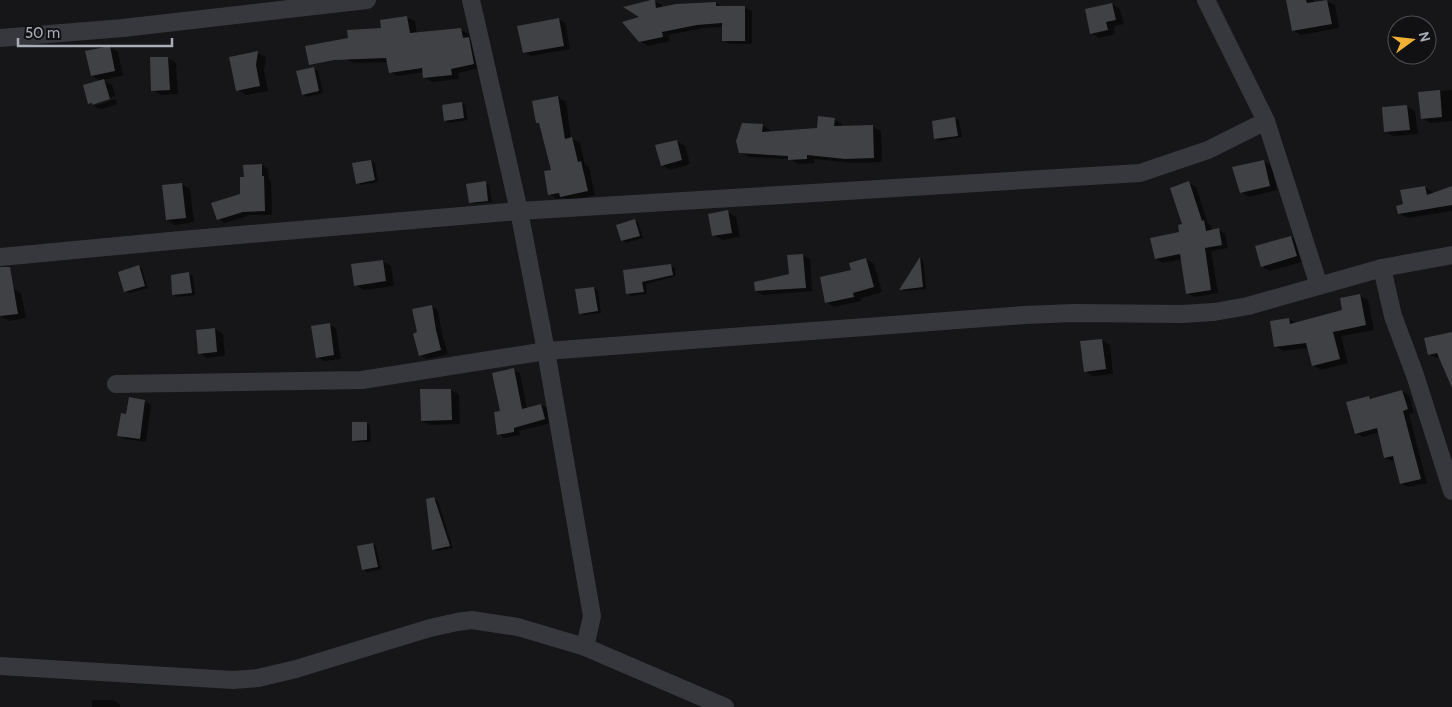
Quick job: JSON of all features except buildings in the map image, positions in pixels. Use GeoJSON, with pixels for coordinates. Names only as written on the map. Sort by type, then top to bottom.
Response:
{"type":"FeatureCollection","features":[{"type":"Feature","properties":{"kind":"street"},"geometry":{"type":"LineString","coordinates":[[0,38],[123,28],[367,0]]}},
{"type":"Feature","properties":{"kind":"street"},"geometry":{"type":"LineString","coordinates":[[471,0],[519,211],[546,351],[592,616],[585,647]]}},
{"type":"Feature","properties":{"kind":"street"},"geometry":{"type":"LineString","coordinates":[[1206,0],[1266,121],[1319,286]]}},
{"type":"Feature","properties":{"kind":"street"},"geometry":{"type":"LineString","coordinates":[[0,257],[519,211],[1140,173],[1208,150],[1266,121]]}},
{"type":"Feature","properties":{"kind":"street"},"geometry":{"type":"LineString","coordinates":[[116,384],[362,380],[546,351],[1024,315],[1214,312],[1248,306],[1382,268],[1452,255]]}},
{"type":"Feature","properties":{"kind":"street"},"geometry":{"type":"LineString","coordinates":[[1382,268],[1393,316],[1415,375],[1452,491]]}},
{"type":"Feature","properties":{"kind":"street"},"geometry":{"type":"LineString","coordinates":[[0,666],[233,680],[258,678],[296,669],[430,628],[472,620],[518,627],[585,647],[725,707]]}}]}
